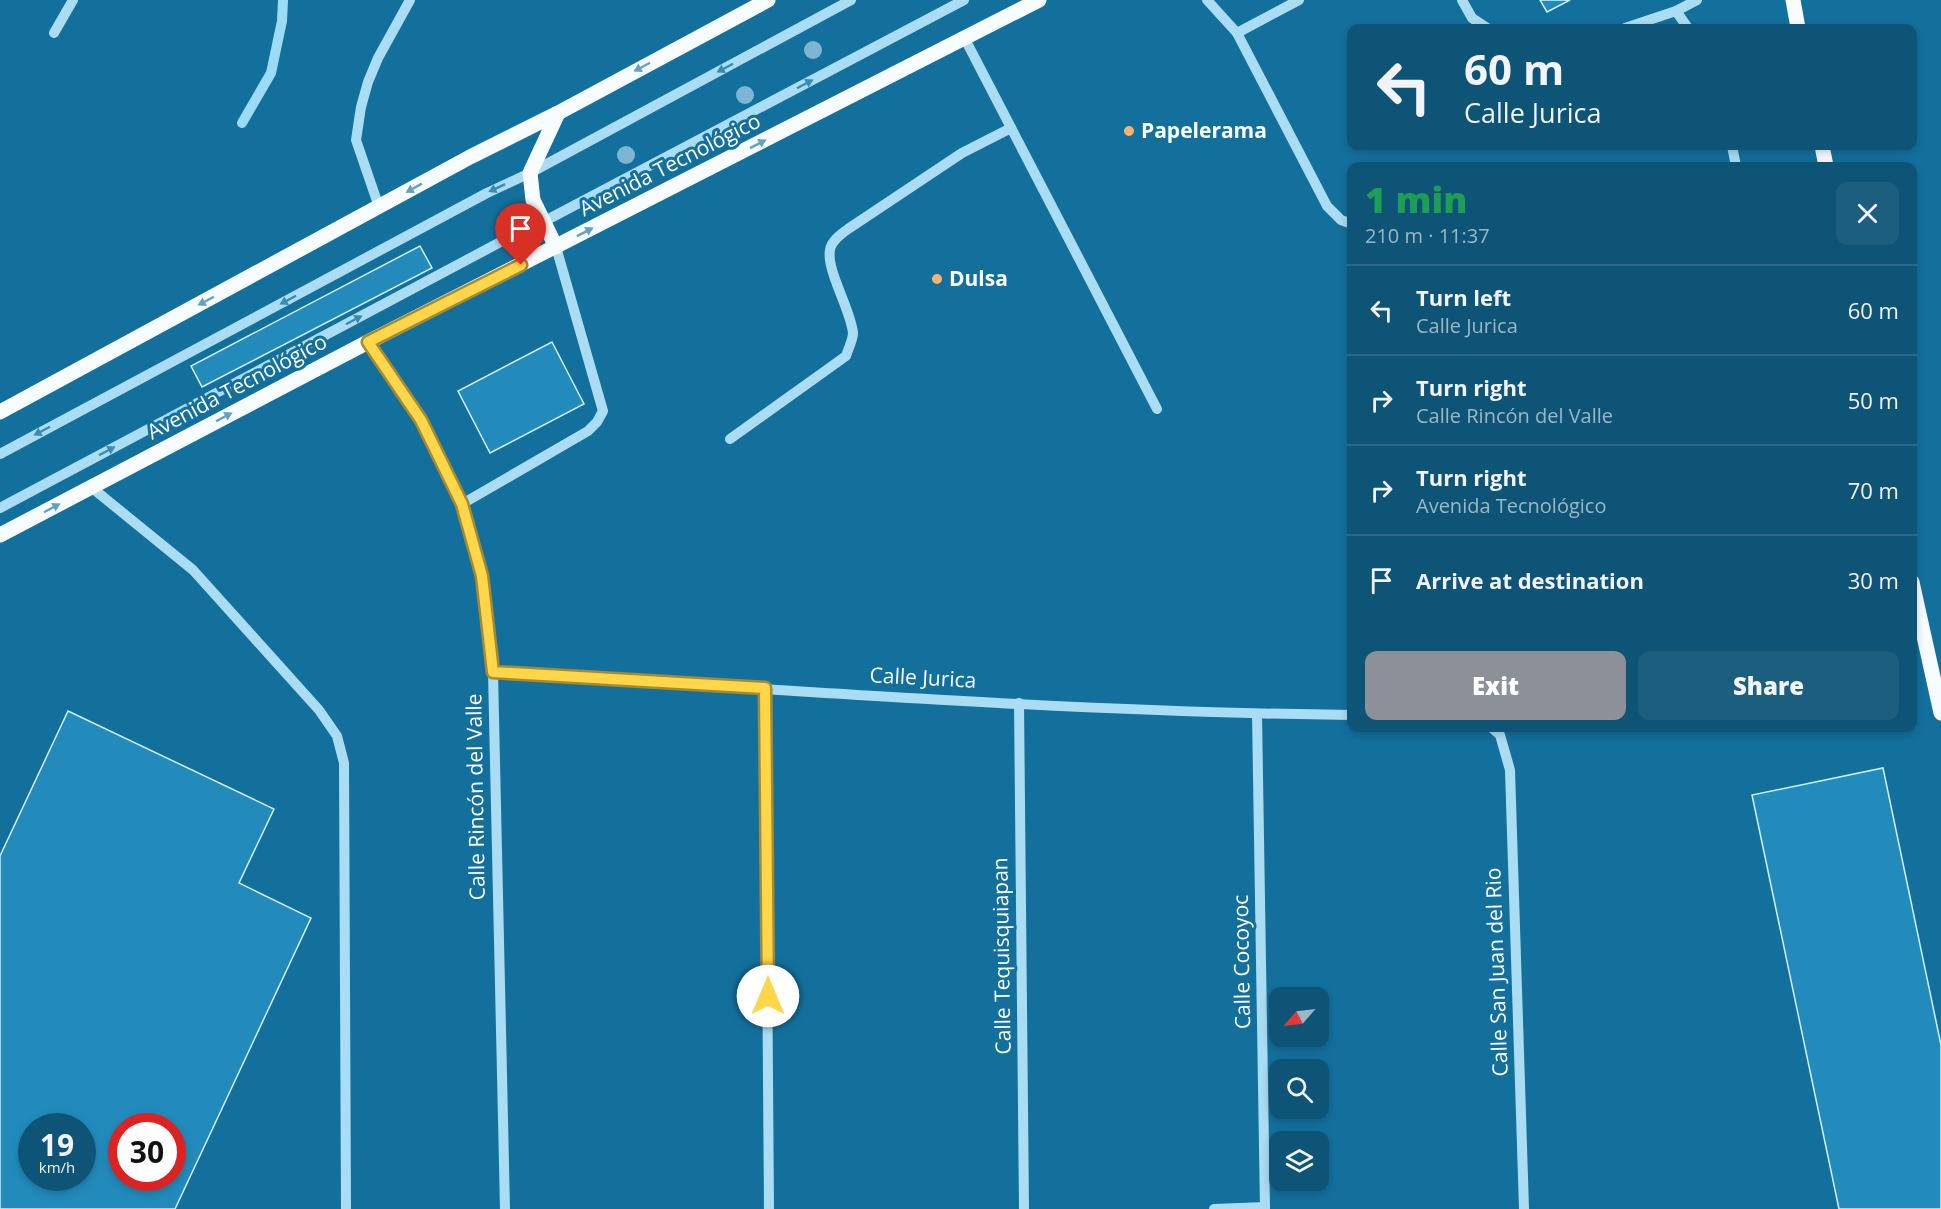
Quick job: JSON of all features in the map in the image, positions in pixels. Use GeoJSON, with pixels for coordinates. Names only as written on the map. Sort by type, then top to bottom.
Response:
{"type":"FeatureCollection","features":[{"type":"Feature","properties":{"kind":"main road"},"geometry":{"type":"LineString","coordinates":[[0,412],[470,157],[558,113],[768,0]]}},
{"type":"Feature","properties":{"kind":"main road","name":"Avenida Tecnológico"},"geometry":{"type":"LineString","coordinates":[[0,535],[368,342],[1039,0]]}},
{"type":"Feature","properties":{"kind":"main road"},"geometry":{"type":"LineString","coordinates":[[1793,0],[1797,24]]}},
{"type":"Feature","properties":{"kind":"main road"},"geometry":{"type":"LineString","coordinates":[[556,247],[533,200],[530,173],[558,113]]}},
{"type":"Feature","properties":{"kind":"main road"},"geometry":{"type":"LineString","coordinates":[[1917,605],[1941,713]]}},
{"type":"Feature","properties":{"kind":"street"},"geometry":{"type":"LineString","coordinates":[[54,33],[73,0]]}},
{"type":"Feature","properties":{"kind":"street"},"geometry":{"type":"LineString","coordinates":[[379,207],[356,140],[368,82],[378,58],[410,0]]}},
{"type":"Feature","properties":{"kind":"street"},"geometry":{"type":"LineString","coordinates":[[0,454],[851,0]]}},
{"type":"Feature","properties":{"kind":"street"},"geometry":{"type":"LineString","coordinates":[[0,508],[963,0]]}},
{"type":"Feature","properties":{"kind":"street"},"geometry":{"type":"LineString","coordinates":[[1208,0],[1237,33],[1327,206],[1341,220],[1347,222]]}},
{"type":"Feature","properties":{"kind":"street"},"geometry":{"type":"LineString","coordinates":[[1237,33],[1299,0]]}},
{"type":"Feature","properties":{"kind":"street"},"geometry":{"type":"LineString","coordinates":[[1462,0],[1472,18],[1481,24]]}},
{"type":"Feature","properties":{"kind":"street"},"geometry":{"type":"LineString","coordinates":[[1637,24],[1676,11],[1697,0]]}},
{"type":"Feature","properties":{"kind":"street"},"geometry":{"type":"LineString","coordinates":[[1676,11],[1685,24]]}},
{"type":"Feature","properties":{"kind":"street"},"geometry":{"type":"LineString","coordinates":[[965,39],[1157,409]]}},
{"type":"Feature","properties":{"kind":"street"},"geometry":{"type":"LineString","coordinates":[[730,439],[846,356],[853,335],[831,264],[830,250],[836,239],[962,153],[1011,128]]}},
{"type":"Feature","properties":{"kind":"street"},"geometry":{"type":"LineString","coordinates":[[462,504],[588,431],[603,411],[556,247]]}},
{"type":"Feature","properties":{"kind":"street","name":"Calle Rincón del Valle"},"geometry":{"type":"LineString","coordinates":[[368,342],[421,420],[462,504],[482,576],[493,672],[505,1209]]}},
{"type":"Feature","properties":{"kind":"street"},"geometry":{"type":"LineString","coordinates":[[91,487],[193,570],[319,710],[337,736],[344,763],[346,1209]]}},
{"type":"Feature","properties":{"kind":"street","name":"Calle Jurica"},"geometry":{"type":"LineString","coordinates":[[493,672],[1019,703],[1257,714],[1347,715]]}},
{"type":"Feature","properties":{"kind":"street"},"geometry":{"type":"LineString","coordinates":[[765,688],[769,1209]]}},
{"type":"Feature","properties":{"kind":"street","name":"Calle Tequisquiapan"},"geometry":{"type":"LineString","coordinates":[[1019,703],[1024,1209]]}},
{"type":"Feature","properties":{"kind":"street","name":"Calle Cocoyoc"},"geometry":{"type":"LineString","coordinates":[[1257,714],[1265,1208]]}},
{"type":"Feature","properties":{"kind":"street","name":"Calle San Juan del Rio"},"geometry":{"type":"LineString","coordinates":[[1496,732],[1510,770],[1524,1209]]}},
{"type":"Feature","properties":{"kind":"street"},"geometry":{"type":"LineString","coordinates":[[1214,1209],[1265,1208]]}},
{"type":"Feature","properties":{"kind":"building"},"geometry":{"type":"Polygon","coordinates":[[[1540,0],[1570,0],[1547,12],[1540,0]]]}},
{"type":"Feature","properties":{"kind":"building"},"geometry":{"type":"Polygon","coordinates":[[[420,246],[432,268],[202,387],[191,366],[420,246]]]}},
{"type":"Feature","properties":{"kind":"building"},"geometry":{"type":"Polygon","coordinates":[[[552,342],[584,404],[490,453],[458,391],[552,342]]]}},
{"type":"Feature","properties":{"kind":"building"},"geometry":{"type":"Polygon","coordinates":[[[68,711],[274,809],[239,883],[311,918],[186,1185],[186,1113],[108,1113],[108,1191],[183,1191],[175,1209],[0,1209],[0,856],[68,711]]]}},
{"type":"Feature","properties":{"kind":"building"},"geometry":{"type":"Polygon","coordinates":[[[1883,768],[1941,1045],[1941,1209],[1839,1209],[1752,795],[1883,768]]]}},
{"type":"Feature","properties":{"kind":"waterway"},"geometry":{"type":"LineString","coordinates":[[242,123],[271,73],[282,21],[283,0]]}},
{"type":"Feature","properties":{"kind":"place","name":"Papelerama"},"geometry":{"type":"Point","coordinates":[1129,131]}},
{"type":"Feature","properties":{"kind":"place","name":"Dulsa"},"geometry":{"type":"Point","coordinates":[937,279]}},
{"type":"Feature","properties":{"kind":"route"},"geometry":{"type":"LineString","coordinates":[[521,265],[368,342],[421,420],[462,504],[482,576],[493,672],[765,688],[768,996]]}}]}
